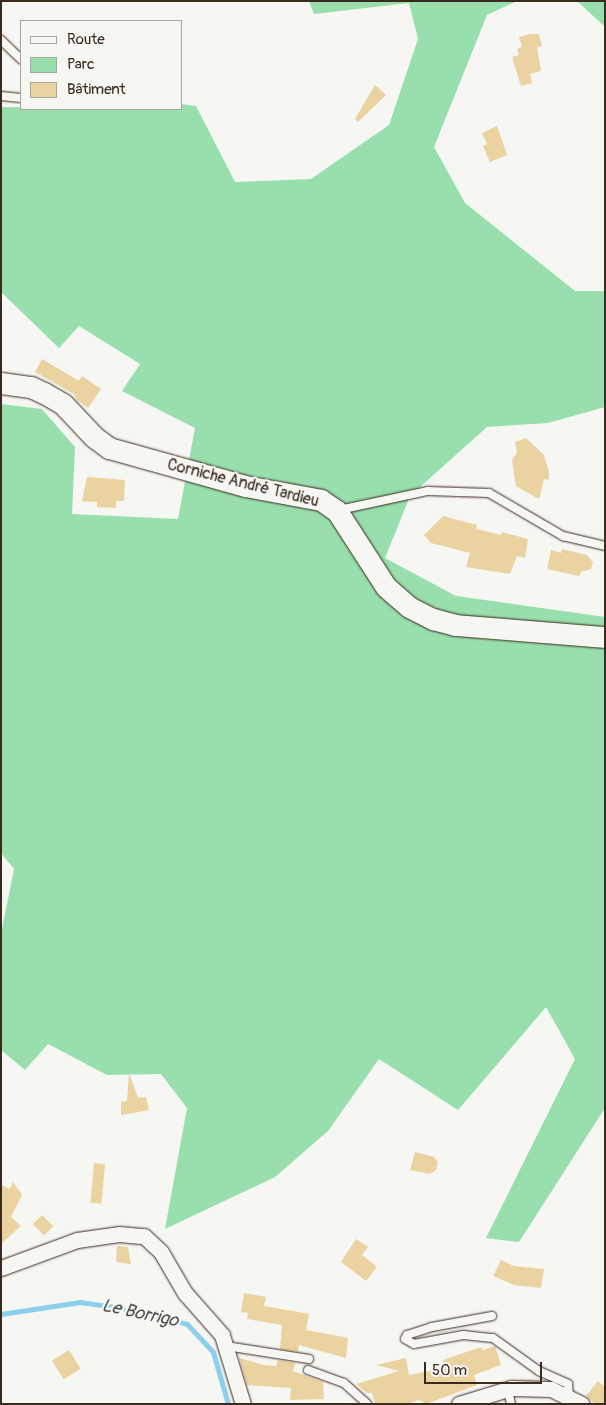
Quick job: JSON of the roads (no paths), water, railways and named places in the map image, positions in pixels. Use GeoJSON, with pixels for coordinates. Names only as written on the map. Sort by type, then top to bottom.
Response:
{"type":"FeatureCollection","features":[{"type":"Feature","properties":{"kind":"street","name":"Corniche André Tardieu"},"geometry":{"type":"LineString","coordinates":[[1,383],[31,387],[50,397],[109,448],[245,486],[320,500],[337,511],[386,587],[409,607],[433,619],[455,625],[605,637]]}},
{"type":"Feature","properties":{"kind":"street"},"geometry":{"type":"LineString","coordinates":[[1,1268],[76,1240],[119,1234],[144,1236],[161,1252],[185,1293],[222,1335],[243,1404]]}},
{"type":"Feature","properties":{"kind":"street"},"geometry":{"type":"LineString","coordinates":[[459,1404],[550,1389],[575,1400]]}},
{"type":"Feature","properties":{"kind":"lane"},"geometry":{"type":"LineString","coordinates":[[1,40],[20,58]]}},
{"type":"Feature","properties":{"kind":"lane"},"geometry":{"type":"LineString","coordinates":[[1,96],[20,98]]}},
{"type":"Feature","properties":{"kind":"lane"},"geometry":{"type":"LineString","coordinates":[[337,511],[428,491],[489,493],[564,536],[605,546]]}},
{"type":"Feature","properties":{"kind":"lane"},"geometry":{"type":"LineString","coordinates":[[492,1316],[432,1328],[407,1335],[405,1339],[414,1344],[463,1335],[493,1338],[539,1371],[568,1384],[575,1400]]}},
{"type":"Feature","properties":{"kind":"lane"},"geometry":{"type":"LineString","coordinates":[[226,1346],[309,1359]]}},
{"type":"Feature","properties":{"kind":"lane"},"geometry":{"type":"LineString","coordinates":[[308,1370],[344,1383],[366,1404]]}},
{"type":"Feature","properties":{"kind":"waterway","name":"Le Borrigo"},"geometry":{"type":"LineString","coordinates":[[1,1314],[80,1302],[135,1310],[187,1324],[213,1352],[228,1404]]}}]}
